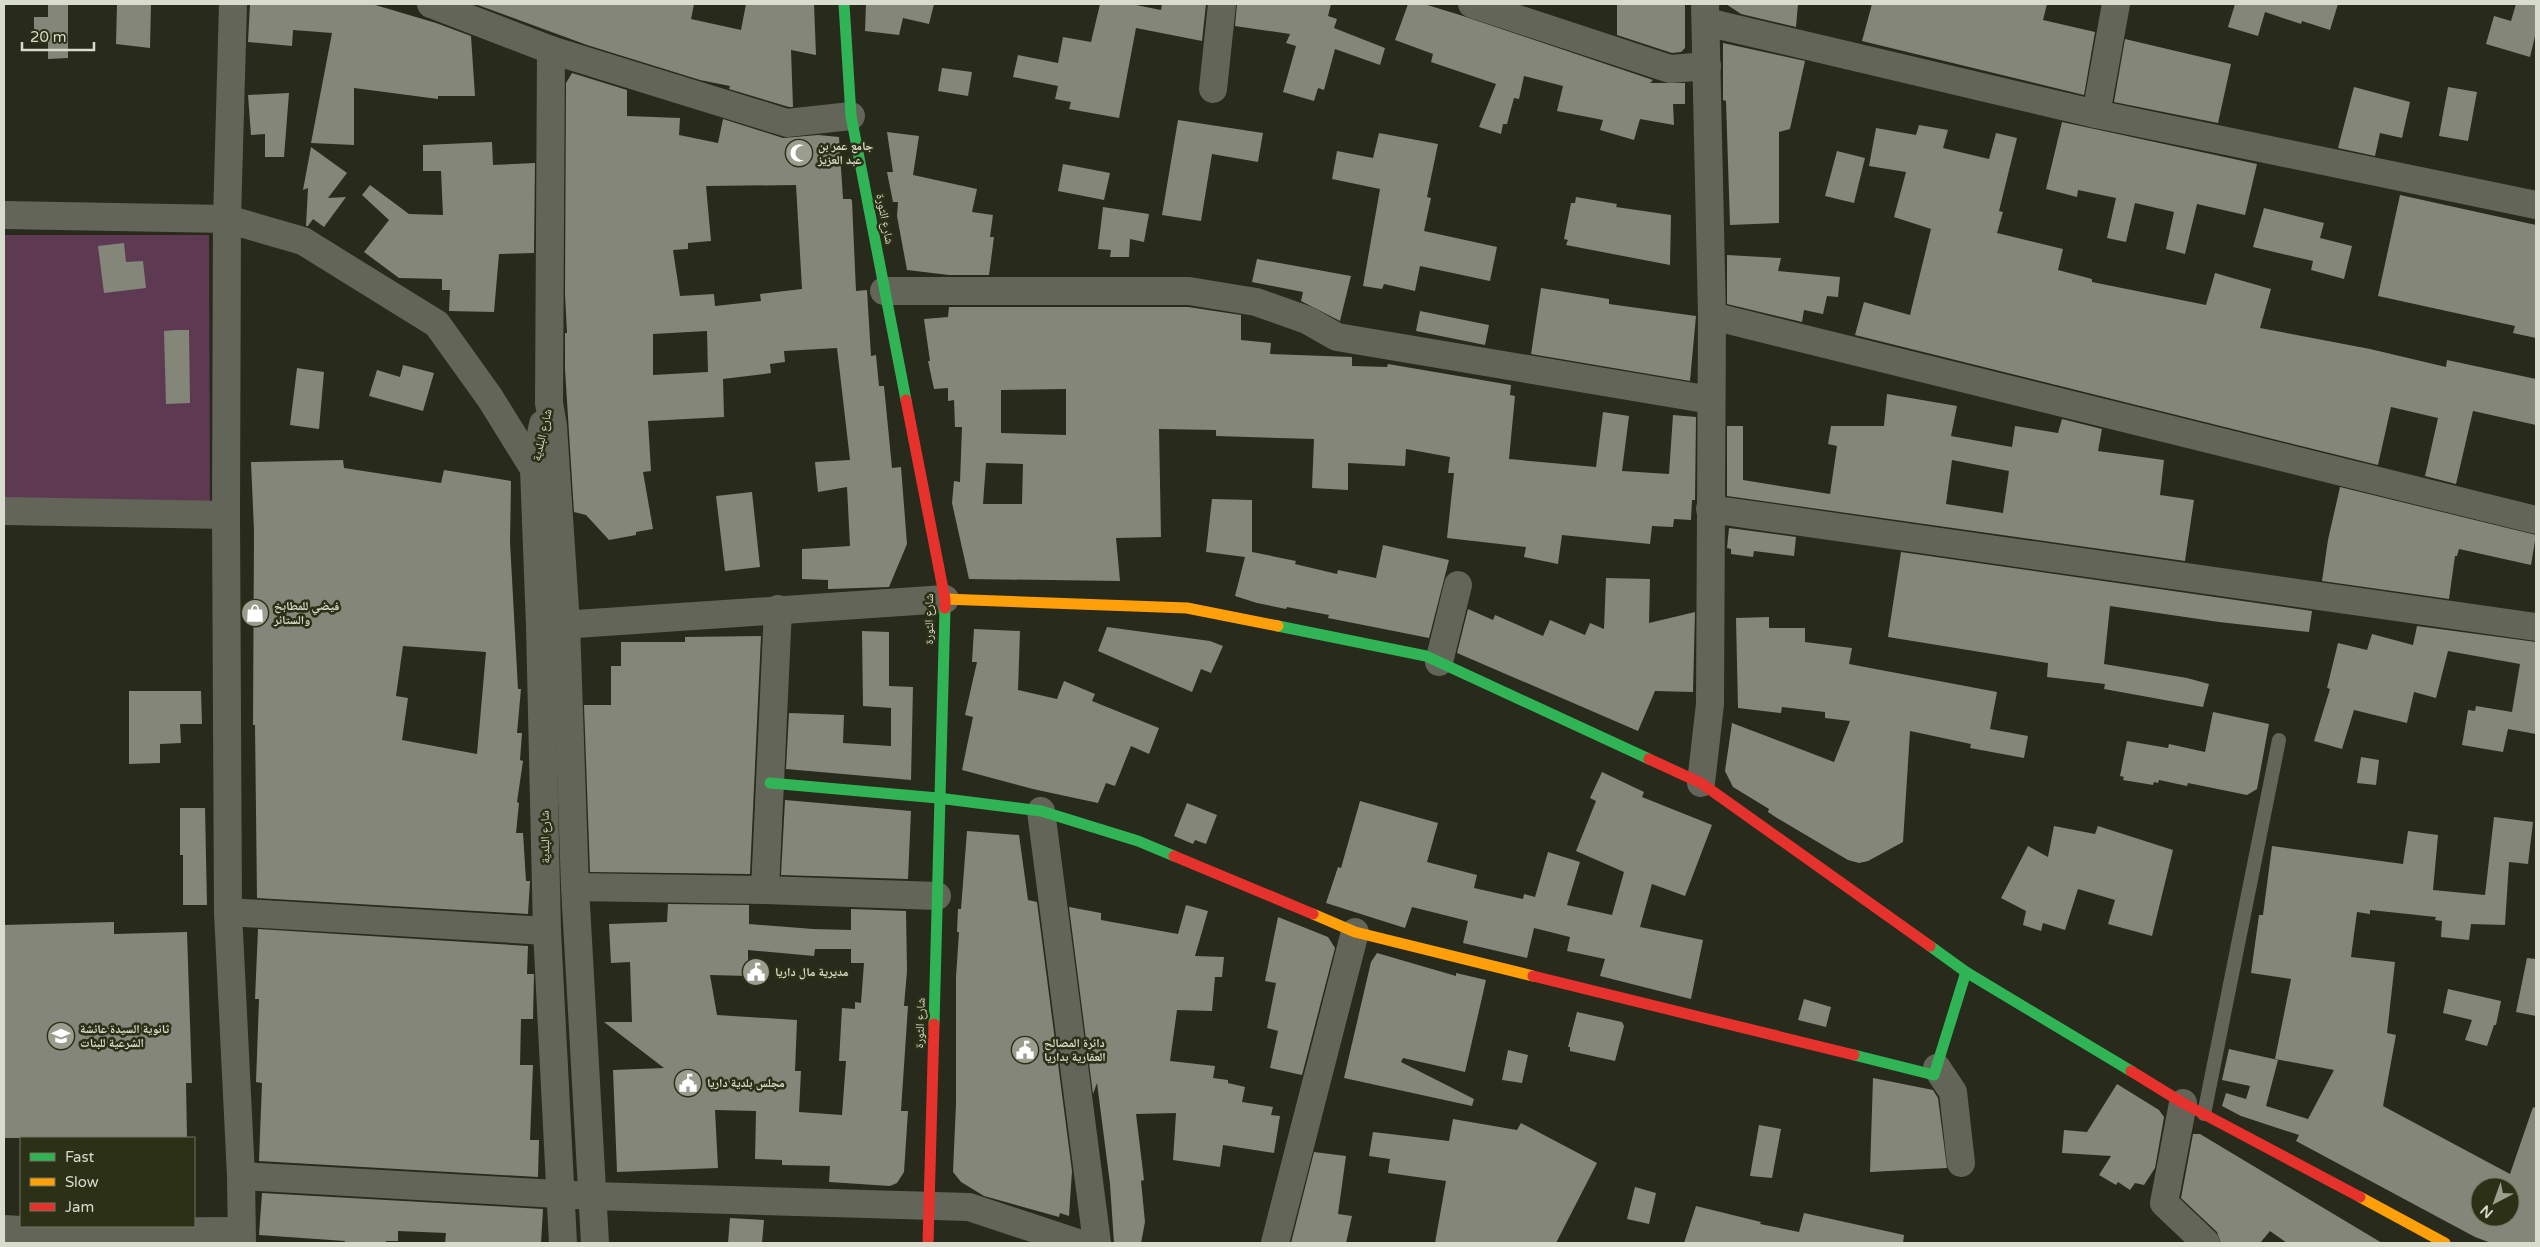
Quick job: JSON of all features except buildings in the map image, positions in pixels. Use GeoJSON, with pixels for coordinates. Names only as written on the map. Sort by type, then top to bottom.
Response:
{"type":"FeatureCollection","features":[{"type":"Feature","properties":{"kind":"street"},"geometry":{"type":"LineString","coordinates":[[4,1229],[140,1237],[242,1237],[241,1176],[228,912],[227,219],[233,4]]}},
{"type":"Feature","properties":{"kind":"street"},"geometry":{"type":"LineString","coordinates":[[430,4],[551,50],[787,123],[852,116]]}},
{"type":"Feature","properties":{"kind":"street","name":"شارع الثورة"},"geometry":{"type":"LineString","coordinates":[[844,4],[852,116],[884,291],[945,599],[938,798],[928,1243]]}},
{"type":"Feature","properties":{"kind":"street"},"geometry":{"type":"LineString","coordinates":[[1213,89],[1222,4]]}},
{"type":"Feature","properties":{"kind":"street"},"geometry":{"type":"LineString","coordinates":[[1472,4],[1670,69],[1707,66]]}},
{"type":"Feature","properties":{"kind":"street"},"geometry":{"type":"LineString","coordinates":[[2096,114],[2116,4]]}},
{"type":"Feature","properties":{"kind":"street"},"geometry":{"type":"LineString","coordinates":[[1702,783],[1710,704],[1712,316],[1705,13],[2096,114],[2536,205]]}},
{"type":"Feature","properties":{"kind":"street"},"geometry":{"type":"LineString","coordinates":[[549,403],[551,50]]}},
{"type":"Feature","properties":{"kind":"street"},"geometry":{"type":"LineString","coordinates":[[4,215],[227,219],[303,241],[437,324],[490,398],[534,469]]}},
{"type":"Feature","properties":{"kind":"street"},"geometry":{"type":"LineString","coordinates":[[884,291],[1189,291],[1256,302],[1307,320],[1337,337],[1711,400]]}},
{"type":"Feature","properties":{"kind":"street"},"geometry":{"type":"LineString","coordinates":[[1712,316],[2536,520]]}},
{"type":"Feature","properties":{"kind":"street","name":"شارع البلدية"},"geometry":{"type":"LineString","coordinates":[[549,403],[534,469],[553,625],[575,887],[595,1243]]}},
{"type":"Feature","properties":{"kind":"street","name":"شارع البلدية"},"geometry":{"type":"LineString","coordinates":[[549,403],[553,426],[553,625],[547,931],[563,1243]]}},
{"type":"Feature","properties":{"kind":"street"},"geometry":{"type":"LineString","coordinates":[[1710,509],[2536,627]]}},
{"type":"Feature","properties":{"kind":"street"},"geometry":{"type":"LineString","coordinates":[[4,511],[226,515]]}},
{"type":"Feature","properties":{"kind":"street"},"geometry":{"type":"LineString","coordinates":[[1439,662],[1458,585]]}},
{"type":"Feature","properties":{"kind":"street"},"geometry":{"type":"LineString","coordinates":[[553,625],[945,599],[1187,608],[1426,656],[1702,783],[1966,972],[2193,1108],[2445,1243]]}},
{"type":"Feature","properties":{"kind":"street"},"geometry":{"type":"LineString","coordinates":[[765,890],[778,610]]}},
{"type":"Feature","properties":{"kind":"street"},"geometry":{"type":"LineString","coordinates":[[770,783],[938,798],[1041,811],[1138,841],[1355,932],[1934,1076],[1966,972]]}},
{"type":"Feature","properties":{"kind":"street"},"geometry":{"type":"LineString","coordinates":[[1041,811],[1097,1243]]}},
{"type":"Feature","properties":{"kind":"street"},"geometry":{"type":"LineString","coordinates":[[575,887],[765,890],[937,896]]}},
{"type":"Feature","properties":{"kind":"street"},"geometry":{"type":"LineString","coordinates":[[228,912],[547,931]]}},
{"type":"Feature","properties":{"kind":"street"},"geometry":{"type":"LineString","coordinates":[[1275,1243],[1355,932]]}},
{"type":"Feature","properties":{"kind":"street"},"geometry":{"type":"LineString","coordinates":[[1937,1068],[1953,1092],[1961,1163]]}},
{"type":"Feature","properties":{"kind":"street"},"geometry":{"type":"LineString","coordinates":[[2193,1108],[2164,1203],[2206,1243]]}},
{"type":"Feature","properties":{"kind":"street"},"geometry":{"type":"LineString","coordinates":[[241,1176],[593,1196],[928,1204],[969,1207],[1078,1243]]}},
{"type":"Feature","properties":{"kind":"lane"},"geometry":{"type":"LineString","coordinates":[[2193,1108],[2279,740]]}},
{"type":"Feature","properties":{"kind":"shaded area"},"geometry":{"type":"Polygon","coordinates":[[[4,235],[209,235],[210,503],[4,500],[4,235]]]}},
{"type":"Feature","properties":{"kind":"traffic: fast"},"geometry":{"type":"LineString","coordinates":[[844,4],[851,116],[906,400]]}},
{"type":"Feature","properties":{"kind":"traffic: fast"},"geometry":{"type":"LineString","coordinates":[[934,1024],[945,608]]}},
{"type":"Feature","properties":{"kind":"traffic: fast"},"geometry":{"type":"LineString","coordinates":[[1278,626],[1426,656],[1649,759]]}},
{"type":"Feature","properties":{"kind":"traffic: fast"},"geometry":{"type":"LineString","coordinates":[[770,783],[938,798],[1041,811],[1138,841],[1174,856]]}},
{"type":"Feature","properties":{"kind":"traffic: fast"},"geometry":{"type":"LineString","coordinates":[[1930,946],[1966,972],[2131,1071]]}},
{"type":"Feature","properties":{"kind":"traffic: fast"},"geometry":{"type":"LineString","coordinates":[[1854,1055],[1934,1075],[1966,972]]}},
{"type":"Feature","properties":{"kind":"traffic: slow"},"geometry":{"type":"LineString","coordinates":[[945,599],[1187,608],[1278,626]]}},
{"type":"Feature","properties":{"kind":"traffic: slow"},"geometry":{"type":"LineString","coordinates":[[1313,914],[1355,932],[1533,976]]}},
{"type":"Feature","properties":{"kind":"traffic: slow"},"geometry":{"type":"LineString","coordinates":[[2360,1197],[2445,1243]]}},
{"type":"Feature","properties":{"kind":"traffic: jam"},"geometry":{"type":"LineString","coordinates":[[906,400],[945,599],[945,608]]}},
{"type":"Feature","properties":{"kind":"traffic: jam"},"geometry":{"type":"LineString","coordinates":[[1649,759],[1701,783],[1930,946]]}},
{"type":"Feature","properties":{"kind":"traffic: jam"},"geometry":{"type":"LineString","coordinates":[[1174,856],[1313,914]]}},
{"type":"Feature","properties":{"kind":"traffic: jam"},"geometry":{"type":"LineString","coordinates":[[1533,976],[1854,1055]]}},
{"type":"Feature","properties":{"kind":"traffic: jam"},"geometry":{"type":"LineString","coordinates":[[928,1243],[934,1024]]}},
{"type":"Feature","properties":{"kind":"traffic: jam"},"geometry":{"type":"LineString","coordinates":[[2131,1071],[2183,1103],[2360,1197]]}},
{"type":"Feature","properties":{"kind":"place","name":"جامع عمر بن عبد العزيز"},"geometry":{"type":"Point","coordinates":[799,153]}},
{"type":"Feature","properties":{"kind":"place","name":"فيضي للمطابخ والستائر"},"geometry":{"type":"Point","coordinates":[255,613]}},
{"type":"Feature","properties":{"kind":"place","name":"مديرية مال داريا"},"geometry":{"type":"Point","coordinates":[756,972]}},
{"type":"Feature","properties":{"kind":"place","name":"ثانوية السيدة عائشة الشرعية للبنات"},"geometry":{"type":"Point","coordinates":[61,1036]}},
{"type":"Feature","properties":{"kind":"place","name":"دائرة المصالح العقارية بداريا"},"geometry":{"type":"Point","coordinates":[1025,1050]}},
{"type":"Feature","properties":{"kind":"place","name":"مجلس بلدية داريا"},"geometry":{"type":"Point","coordinates":[688,1083]}}]}
